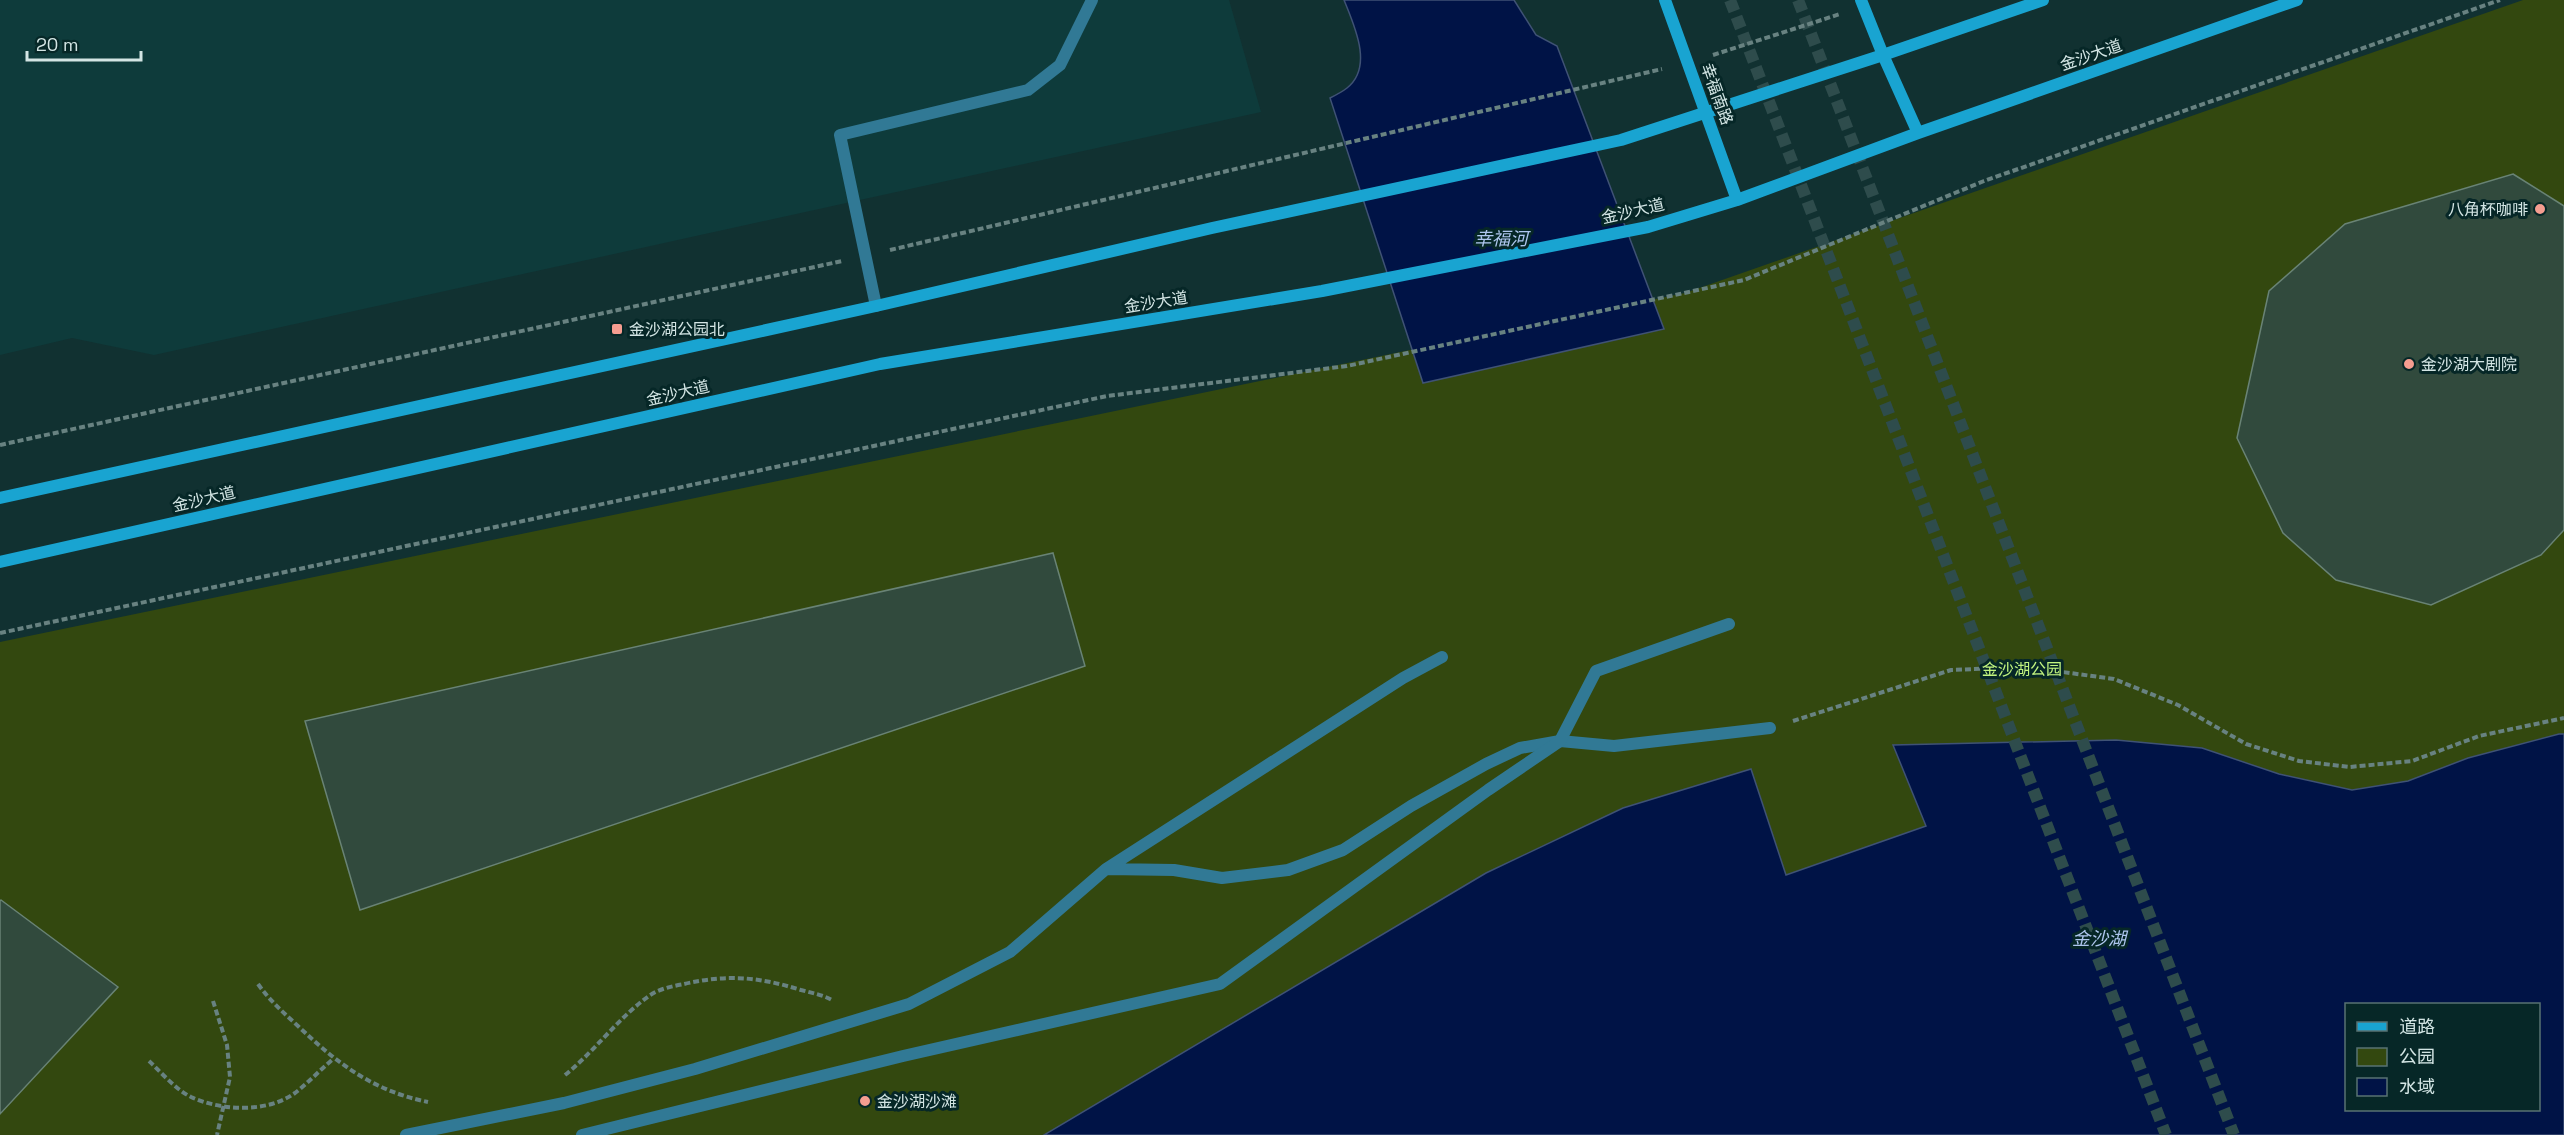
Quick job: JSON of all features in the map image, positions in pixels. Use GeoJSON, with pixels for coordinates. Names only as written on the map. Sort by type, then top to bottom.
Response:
{"type":"FeatureCollection","features":[{"type":"Feature","properties":{"kind":"main road","name":"幸福南路"},"geometry":{"type":"LineString","coordinates":[[1665,0],[1737,200]]}},
{"type":"Feature","properties":{"kind":"main road"},"geometry":{"type":"LineString","coordinates":[[0,498],[876,306],[1299,209],[1621,140],[2043,0]]}},
{"type":"Feature","properties":{"kind":"main road","name":"金沙大道"},"geometry":{"type":"LineString","coordinates":[[0,562],[880,364],[1322,291],[1648,227],[1737,200],[1918,133],[2297,0]]}},
{"type":"Feature","properties":{"kind":"main road"},"geometry":{"type":"LineString","coordinates":[[1862,3],[1882,55],[1918,133]]}},
{"type":"Feature","properties":{"kind":"street"},"geometry":{"type":"LineString","coordinates":[[876,306],[840,135],[1028,90],[1060,65],[1092,0]]}},
{"type":"Feature","properties":{"kind":"street"},"geometry":{"type":"LineString","coordinates":[[582,1135],[903,1056],[1220,984],[1488,790],[1560,741],[1596,670],[1729,624]]}},
{"type":"Feature","properties":{"kind":"street"},"geometry":{"type":"LineString","coordinates":[[406,1135],[564,1102],[684,1072],[909,1004],[1010,952],[1106,869],[1402,678],[1442,657]]}},
{"type":"Feature","properties":{"kind":"street"},"geometry":{"type":"LineString","coordinates":[[1106,869],[1174,870],[1222,878],[1288,870],[1343,850],[1411,806],[1486,764],[1520,748],[1560,741],[1614,746],[1770,728]]}},
{"type":"Feature","properties":{"kind":"path"},"geometry":{"type":"LineString","coordinates":[[0,633],[1107,396],[1347,366],[1744,280],[1984,181],[2500,0]]}},
{"type":"Feature","properties":{"kind":"path"},"geometry":{"type":"LineString","coordinates":[[0,445],[865,256],[1688,63],[1862,3]]}},
{"type":"Feature","properties":{"kind":"path"},"geometry":{"type":"LineString","coordinates":[[1770,728],[1952,670],[2026,667],[2114,679],[2178,705],[2246,744],[2300,760],[2350,767],[2412,760],[2479,736],[2564,718]]}},
{"type":"Feature","properties":{"kind":"path"},"geometry":{"type":"LineString","coordinates":[[558,1079],[587,1056],[651,994],[707,979],[733,976],[757,978],[795,988],[830,999],[844,1008],[855,1021]]}},
{"type":"Feature","properties":{"kind":"path"},"geometry":{"type":"LineString","coordinates":[[258,984],[276,1007],[333,1059],[377,1086],[408,1098],[436,1104]]}},
{"type":"Feature","properties":{"kind":"path"},"geometry":{"type":"LineString","coordinates":[[213,1000],[227,1045],[230,1077],[217,1135]]}},
{"type":"Feature","properties":{"kind":"path"},"geometry":{"type":"LineString","coordinates":[[149,1061],[191,1097],[223,1106],[248,1108],[272,1104],[293,1094],[333,1059]]}},
{"type":"Feature","properties":{"kind":"shaded area"},"geometry":{"type":"Polygon","coordinates":[[[0,0],[1229,0],[1261,112],[154,355],[72,338],[0,355],[0,0]]]}},
{"type":"Feature","properties":{"kind":"green space","name":"金沙湖公园"},"geometry":{"type":"Polygon","coordinates":[[[2523,0],[2564,0],[2564,1135],[0,1135],[0,642],[1685,293],[2523,0]]]}},
{"type":"Feature","properties":{"kind":"water","name":"幸福河"},"geometry":{"type":"Polygon","coordinates":[[[1344,0],[1514,0],[1536,35],[1557,46],[1664,329],[1423,383],[1330,98],[1347,88],[1355,79],[1361,58],[1356,33],[1344,0]]]}},
{"type":"Feature","properties":{"kind":"water","name":"金沙湖"},"geometry":{"type":"Polygon","coordinates":[[[2564,734],[2564,1135],[1044,1135],[1486,873],[1623,808],[1751,769],[1786,875],[1926,826],[1893,745],[2116,740],[2202,748],[2279,774],[2352,790],[2408,781],[2468,758],[2564,734]]]}},
{"type":"Feature","properties":{"kind":"building","name":"金沙湖大剧院"},"geometry":{"type":"Polygon","coordinates":[[[2513,174],[2564,206],[2564,530],[2541,555],[2431,605],[2336,580],[2283,533],[2237,438],[2269,291],[2345,224],[2513,174]]]}},
{"type":"Feature","properties":{"kind":"building"},"geometry":{"type":"Polygon","coordinates":[[[1053,553],[1085,666],[360,910],[305,721],[1053,553]]]}},
{"type":"Feature","properties":{"kind":"building"},"geometry":{"type":"Polygon","coordinates":[[[0,901],[118,987],[0,1114],[0,901]]]}},
{"type":"Feature","properties":{"kind":"tunnel"},"geometry":{"type":"LineString","coordinates":[[1730,0],[2166,1135]]}},
{"type":"Feature","properties":{"kind":"tunnel"},"geometry":{"type":"LineString","coordinates":[[1798,0],[2234,1135]]}},
{"type":"Feature","properties":{"kind":"place","name":"八角杯咖啡"},"geometry":{"type":"Point","coordinates":[2540,209]}},
{"type":"Feature","properties":{"kind":"place","name":"金沙湖公园北"},"geometry":{"type":"Point","coordinates":[617,329]}},
{"type":"Feature","properties":{"kind":"place","name":"金沙湖大剧院"},"geometry":{"type":"Point","coordinates":[2409,364]}},
{"type":"Feature","properties":{"kind":"place","name":"金沙湖沙滩"},"geometry":{"type":"Point","coordinates":[865,1101]}}]}
